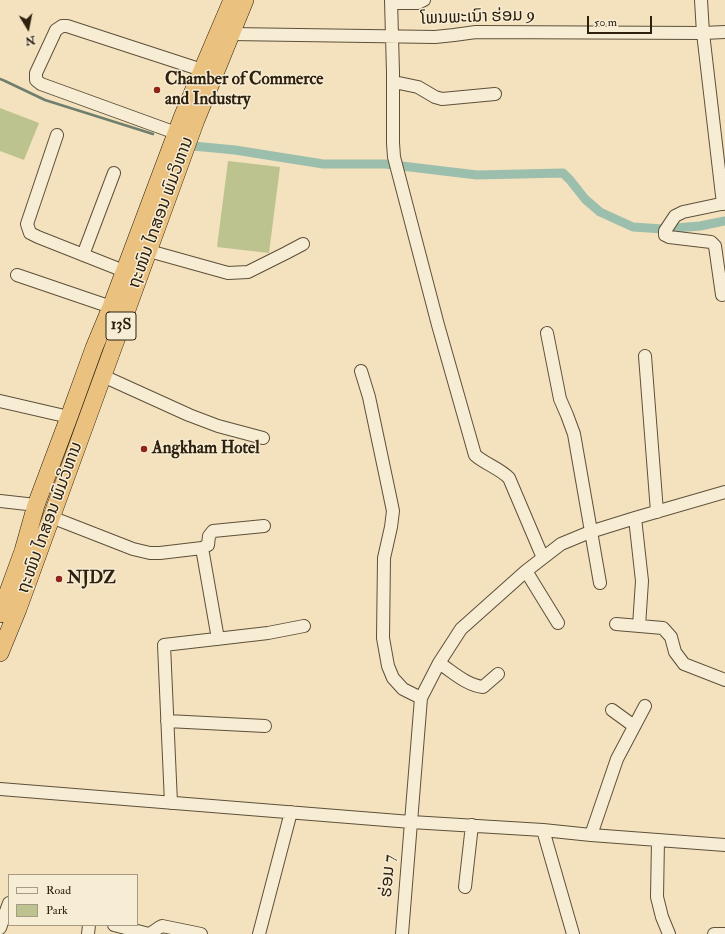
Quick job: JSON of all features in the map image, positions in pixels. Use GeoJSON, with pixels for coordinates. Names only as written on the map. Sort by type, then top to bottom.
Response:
{"type":"FeatureCollection","features":[{"type":"Feature","properties":{"kind":"highway","name":"ຖະໜົນ ໄກສອນ ພົມວິຫານ"},"geometry":{"type":"LineString","coordinates":[[0,614],[23,551],[36,505],[94,348],[111,308],[176,133],[232,0]]}},
{"type":"Feature","properties":{"kind":"highway","name":"ຖະໜົນ ໄກສອນ ພົມວິຫານ"},"geometry":{"type":"LineString","coordinates":[[0,653],[18,609],[196,120],[245,0]]}},
{"type":"Feature","properties":{"kind":"highway"},"geometry":{"type":"LineString","coordinates":[[94,348],[111,354]]}},
{"type":"Feature","properties":{"kind":"street"},"geometry":{"type":"LineString","coordinates":[[424,0],[418,3],[391,2],[394,82],[394,157],[438,325],[475,455],[504,473],[509,478],[543,558]]}},
{"type":"Feature","properties":{"kind":"street"},"geometry":{"type":"LineString","coordinates":[[701,0],[703,33],[724,203],[683,212],[675,216],[668,226],[665,235],[669,237],[711,242],[715,246],[722,295]]}},
{"type":"Feature","properties":{"kind":"street"},"geometry":{"type":"LineString","coordinates":[[176,133],[41,84],[36,80],[36,73],[56,30],[62,26],[67,26],[202,70]]}},
{"type":"Feature","properties":{"kind":"street","name":"ໂພນພະເນົາ ຮ່ອມ 9"},"geometry":{"type":"LineString","coordinates":[[231,34],[435,37],[476,32],[725,32]]}},
{"type":"Feature","properties":{"kind":"street"},"geometry":{"type":"LineString","coordinates":[[394,82],[418,87],[435,97],[442,99],[495,94]]}},
{"type":"Feature","properties":{"kind":"street"},"geometry":{"type":"LineString","coordinates":[[57,135],[28,224],[30,233],[124,271]]}},
{"type":"Feature","properties":{"kind":"street"},"geometry":{"type":"LineString","coordinates":[[83,255],[114,173]]}},
{"type":"Feature","properties":{"kind":"street"},"geometry":{"type":"LineString","coordinates":[[149,251],[228,273],[248,272],[303,244]]}},
{"type":"Feature","properties":{"kind":"street"},"geometry":{"type":"LineString","coordinates":[[17,275],[111,308]]}},
{"type":"Feature","properties":{"kind":"street"},"geometry":{"type":"LineString","coordinates":[[547,333],[560,399],[568,415],[574,434],[600,583]]}},
{"type":"Feature","properties":{"kind":"street"},"geometry":{"type":"LineString","coordinates":[[645,356],[657,512]]}},
{"type":"Feature","properties":{"kind":"street"},"geometry":{"type":"LineString","coordinates":[[361,370],[369,397],[393,511],[384,558],[383,638],[388,666],[393,678],[403,689],[421,698],[439,663],[462,629],[526,570],[561,544],[590,532],[725,492]]}},
{"type":"Feature","properties":{"kind":"street"},"geometry":{"type":"LineString","coordinates":[[103,376],[189,415],[218,426],[263,438]]}},
{"type":"Feature","properties":{"kind":"street"},"geometry":{"type":"LineString","coordinates":[[0,401],[69,417]]}},
{"type":"Feature","properties":{"kind":"street"},"geometry":{"type":"LineString","coordinates":[[0,501],[36,505]]}},
{"type":"Feature","properties":{"kind":"street"},"geometry":{"type":"LineString","coordinates":[[51,517],[133,549],[150,553],[164,553],[202,548],[208,545],[209,536],[213,531],[264,526]]}},
{"type":"Feature","properties":{"kind":"street"},"geometry":{"type":"LineString","coordinates":[[635,518],[642,581],[639,626]]}},
{"type":"Feature","properties":{"kind":"street"},"geometry":{"type":"LineString","coordinates":[[202,548],[218,639]]}},
{"type":"Feature","properties":{"kind":"street"},"geometry":{"type":"LineString","coordinates":[[526,570],[558,623]]}},
{"type":"Feature","properties":{"kind":"street"},"geometry":{"type":"LineString","coordinates":[[616,624],[663,628],[671,637],[675,652],[684,664],[725,680]]}},
{"type":"Feature","properties":{"kind":"street"},"geometry":{"type":"LineString","coordinates":[[170,803],[164,646],[268,633],[304,626]]}},
{"type":"Feature","properties":{"kind":"street"},"geometry":{"type":"LineString","coordinates":[[439,663],[468,683],[476,686],[483,687],[498,674]]}},
{"type":"Feature","properties":{"kind":"street","name":"ຮ່ອມ 7"},"geometry":{"type":"LineString","coordinates":[[402,934],[421,698]]}},
{"type":"Feature","properties":{"kind":"street"},"geometry":{"type":"LineString","coordinates":[[591,835],[617,759],[644,706]]}},
{"type":"Feature","properties":{"kind":"street"},"geometry":{"type":"LineString","coordinates":[[612,710],[634,726]]}},
{"type":"Feature","properties":{"kind":"street"},"geometry":{"type":"LineString","coordinates":[[167,721],[265,726]]}},
{"type":"Feature","properties":{"kind":"street"},"geometry":{"type":"LineString","coordinates":[[0,789],[411,822],[543,830],[725,845]]}},
{"type":"Feature","properties":{"kind":"street"},"geometry":{"type":"LineString","coordinates":[[259,934],[291,812]]}},
{"type":"Feature","properties":{"kind":"street"},"geometry":{"type":"LineString","coordinates":[[465,887],[472,826]]}},
{"type":"Feature","properties":{"kind":"street"},"geometry":{"type":"LineString","coordinates":[[543,830],[573,934]]}},
{"type":"Feature","properties":{"kind":"street"},"geometry":{"type":"LineString","coordinates":[[658,840],[657,896],[662,917],[669,934]]}},
{"type":"Feature","properties":{"kind":"street"},"geometry":{"type":"LineString","coordinates":[[0,928],[8,906]]}},
{"type":"Feature","properties":{"kind":"street"},"geometry":{"type":"LineString","coordinates":[[118,926],[149,934],[162,926],[201,934]]}},
{"type":"Feature","properties":{"kind":"street"},"geometry":{"type":"LineString","coordinates":[[714,934],[725,934]]}},
{"type":"Feature","properties":{"kind":"green space"},"geometry":{"type":"Polygon","coordinates":[[[0,108],[39,123],[24,160],[0,151],[0,108]]]}},
{"type":"Feature","properties":{"kind":"green space"},"geometry":{"type":"Polygon","coordinates":[[[228,161],[280,167],[269,253],[217,247],[228,161]]]}},
{"type":"Feature","properties":{"kind":"waterway"},"geometry":{"type":"LineString","coordinates":[[0,79],[45,100],[153,134]]}},
{"type":"Feature","properties":{"kind":"waterway"},"geometry":{"type":"LineString","coordinates":[[193,146],[235,150],[323,164],[385,164],[477,175],[563,173],[585,199],[600,212],[633,227],[663,229],[700,226],[725,221]]}},
{"type":"Feature","properties":{"kind":"place","name":"Chamber of Commerce and Industry"},"geometry":{"type":"Point","coordinates":[157,90]}},
{"type":"Feature","properties":{"kind":"place","name":"Angkham Hotel"},"geometry":{"type":"Point","coordinates":[144,449]}},
{"type":"Feature","properties":{"kind":"place","name":"NJDZ"},"geometry":{"type":"Point","coordinates":[59,579]}}]}
